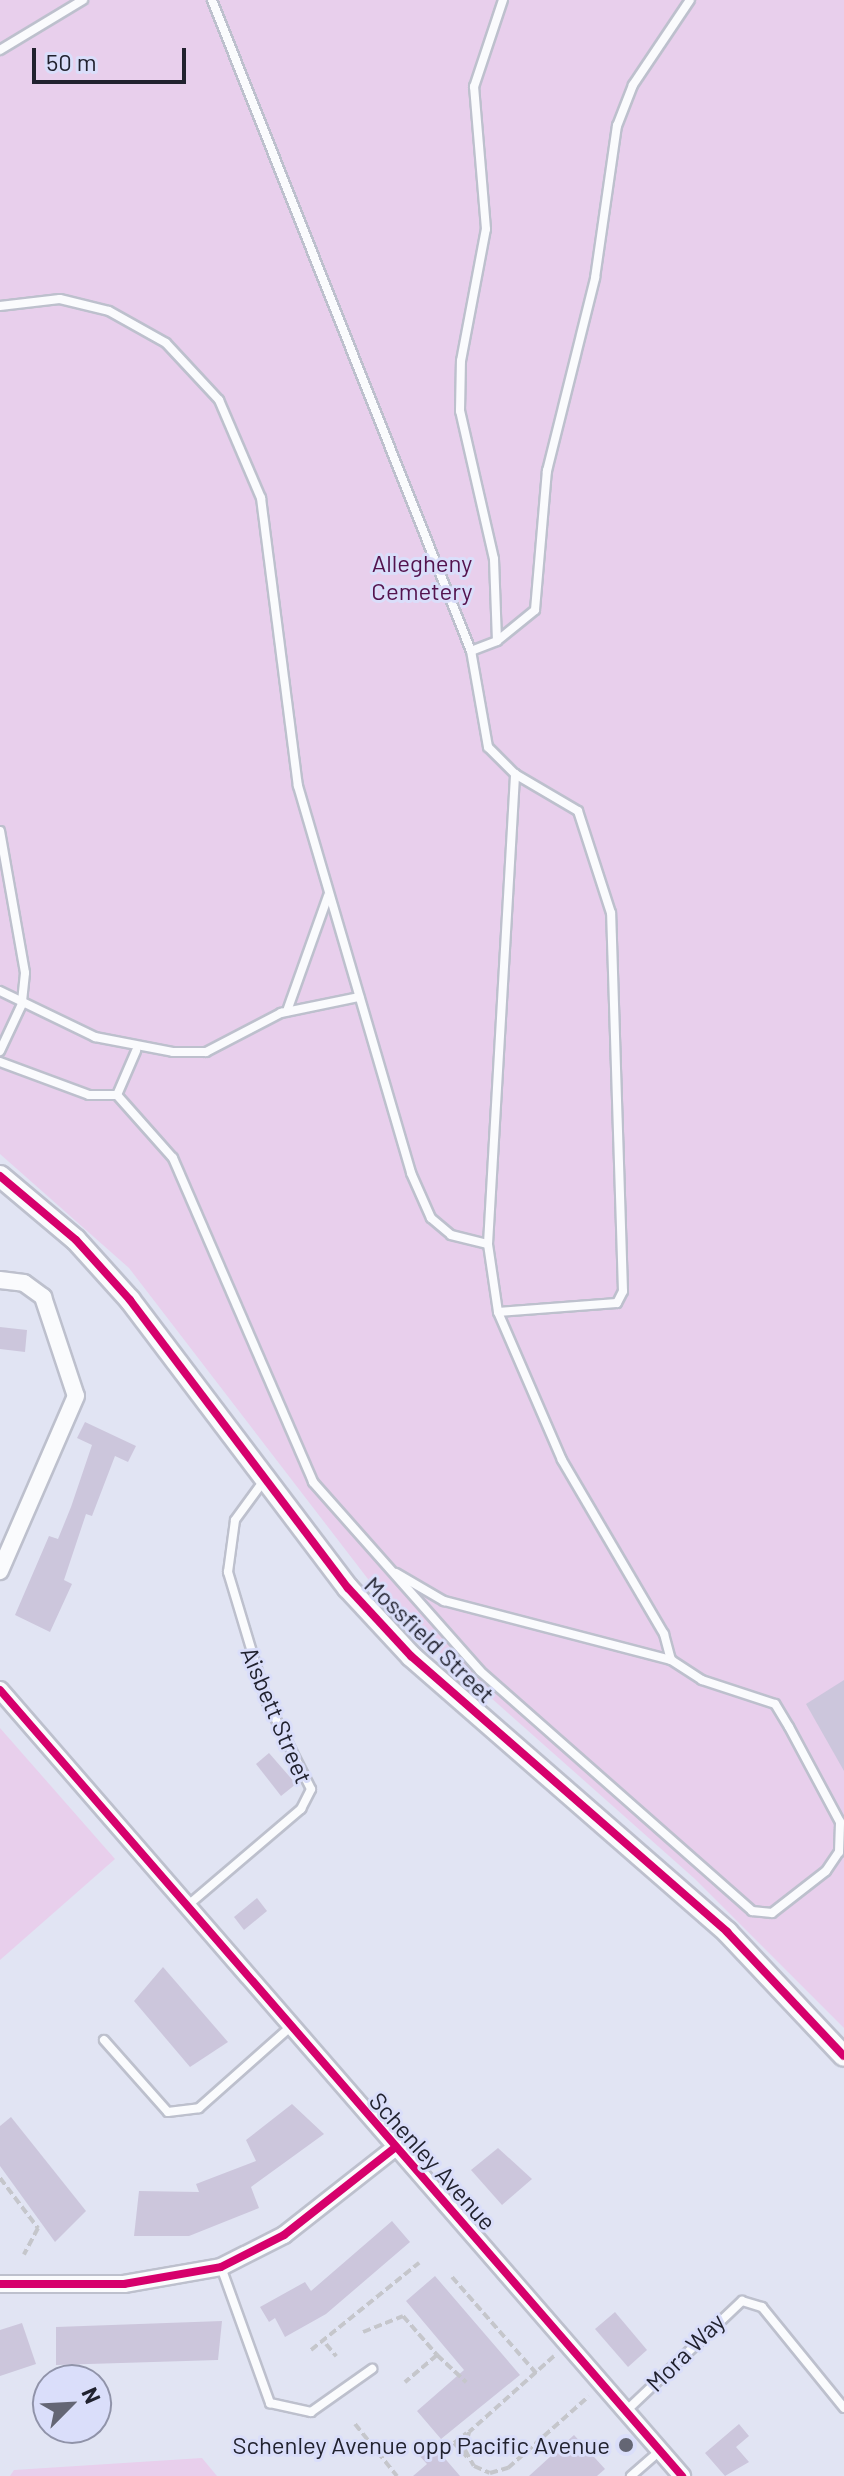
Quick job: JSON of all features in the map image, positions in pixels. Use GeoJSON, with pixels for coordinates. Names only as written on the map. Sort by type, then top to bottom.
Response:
{"type":"FeatureCollection","features":[{"type":"Feature","properties":{"kind":"street","name":"Mossfield Street"},"geometry":{"type":"LineString","coordinates":[[0,1176],[76,1240],[130,1300],[265,1479],[411,1656],[727,1932],[844,2056]]}},
{"type":"Feature","properties":{"kind":"street"},"geometry":{"type":"LineString","coordinates":[[0,1280],[24,1283],[43,1297],[76,1396],[0,1571]]}},
{"type":"Feature","properties":{"kind":"street","name":"Schenley Avenue"},"geometry":{"type":"LineString","coordinates":[[0,1690],[288,2029],[396,2147],[682,2476]]}},
{"type":"Feature","properties":{"kind":"street"},"geometry":{"type":"LineString","coordinates":[[0,2284],[124,2284],[221,2267],[284,2235],[396,2147]]}},
{"type":"Feature","properties":{"kind":"lane"},"geometry":{"type":"LineString","coordinates":[[0,50],[83,0]]}},
{"type":"Feature","properties":{"kind":"lane"},"geometry":{"type":"LineString","coordinates":[[212,0],[471,651],[488,747],[515,774],[578,811],[611,913],[623,1291],[617,1303],[498,1312]]}},
{"type":"Feature","properties":{"kind":"lane"},"geometry":{"type":"LineString","coordinates":[[497,641],[494,559],[460,411],[486,229],[474,87],[503,0]]}},
{"type":"Feature","properties":{"kind":"lane"},"geometry":{"type":"LineString","coordinates":[[471,651],[497,641],[535,610],[547,471],[595,278],[617,126],[633,85],[690,0]]}},
{"type":"Feature","properties":{"kind":"lane"},"geometry":{"type":"LineString","coordinates":[[0,306],[60,299],[109,311],[166,343],[219,400],[261,498],[298,786],[359,997],[431,1218],[451,1235],[488,1244]]}},
{"type":"Feature","properties":{"kind":"lane"},"geometry":{"type":"LineString","coordinates":[[515,774],[488,1244],[498,1312],[562,1460],[664,1634],[671,1660]]}},
{"type":"Feature","properties":{"kind":"lane"},"geometry":{"type":"LineString","coordinates":[[0,831],[25,973],[22,1004],[0,1051]]}},
{"type":"Feature","properties":{"kind":"lane"},"geometry":{"type":"LineString","coordinates":[[287,1011],[328,895]]}},
{"type":"Feature","properties":{"kind":"lane"},"geometry":{"type":"LineString","coordinates":[[0,991],[22,1004],[136,1051],[206,1052],[287,1011],[359,997]]}},
{"type":"Feature","properties":{"kind":"lane"},"geometry":{"type":"LineString","coordinates":[[117,1095],[136,1051]]}},
{"type":"Feature","properties":{"kind":"lane"},"geometry":{"type":"LineString","coordinates":[[0,1062],[89,1095],[117,1095],[173,1158],[313,1482],[373,1554],[480,1671],[752,1911],[772,1913],[842,1854],[840,1822],[775,1704],[702,1680],[671,1660],[444,1601],[373,1554]]}},
{"type":"Feature","properties":{"kind":"lane","name":"Aisbett Street"},"geometry":{"type":"LineString","coordinates":[[185,1908],[301,1809],[311,1789],[267,1702],[228,1572],[235,1520],[265,1479]]}},
{"type":"Feature","properties":{"kind":"lane"},"geometry":{"type":"LineString","coordinates":[[104,2040],[168,2112],[199,2108],[288,2029]]}},
{"type":"Feature","properties":{"kind":"lane"},"geometry":{"type":"LineString","coordinates":[[221,2267],[270,2403],[311,2412],[372,2369]]}},
{"type":"Feature","properties":{"kind":"lane","name":"Mora Way"},"geometry":{"type":"LineString","coordinates":[[625,2411],[742,2301],[762,2307],[844,2408]]}},
{"type":"Feature","properties":{"kind":"lane"},"geometry":{"type":"LineString","coordinates":[[631,2476],[660,2451]]}},
{"type":"Feature","properties":{"kind":"path"},"geometry":{"type":"LineString","coordinates":[[1,2180],[38,2228],[24,2254]]}},
{"type":"Feature","properties":{"kind":"path"},"geometry":{"type":"LineString","coordinates":[[311,2350],[326,2344],[419,2263]]}},
{"type":"Feature","properties":{"kind":"path"},"geometry":{"type":"LineString","coordinates":[[452,2277],[536,2373]]}},
{"type":"Feature","properties":{"kind":"path"},"geometry":{"type":"LineString","coordinates":[[363,2332],[403,2316],[466,2382]]}},
{"type":"Feature","properties":{"kind":"path"},"geometry":{"type":"LineString","coordinates":[[326,2344],[336,2356]]}},
{"type":"Feature","properties":{"kind":"path"},"geometry":{"type":"LineString","coordinates":[[405,2382],[437,2355]]}},
{"type":"Feature","properties":{"kind":"path"},"geometry":{"type":"LineString","coordinates":[[483,2476],[454,2443],[554,2356]]}},
{"type":"Feature","properties":{"kind":"path"},"geometry":{"type":"LineString","coordinates":[[474,2466],[499,2474],[589,2396]]}},
{"type":"Feature","properties":{"kind":"path"},"geometry":{"type":"LineString","coordinates":[[355,2424],[397,2476]]}},
{"type":"Feature","properties":{"kind":"path"},"geometry":{"type":"LineString","coordinates":[[468,2459],[469,2432]]}},
{"type":"Feature","properties":{"kind":"green space","name":"Allegheny Cemetery"},"geometry":{"type":"Polygon","coordinates":[[[0,0],[844,0],[844,2028],[695,1879],[391,1609],[129,1268],[0,1154],[0,0]]]}},
{"type":"Feature","properties":{"kind":"green space"},"geometry":{"type":"Polygon","coordinates":[[[0,1728],[115,1859],[0,1960],[0,1728]]]}},
{"type":"Feature","properties":{"kind":"green space"},"geometry":{"type":"Polygon","coordinates":[[[202,2458],[217,2476],[10,2476],[14,2470],[202,2458]]]}},
{"type":"Feature","properties":{"kind":"building"},"geometry":{"type":"Polygon","coordinates":[[[0,1327],[27,1330],[25,1352],[0,1349],[0,1327]]]}},
{"type":"Feature","properties":{"kind":"building"},"geometry":{"type":"Polygon","coordinates":[[[85,1422],[136,1446],[128,1462],[115,1456],[92,1516],[86,1514],[64,1580],[72,1584],[50,1632],[15,1615],[49,1536],[58,1539],[71,1507],[92,1445],[77,1438],[85,1422]]]}},
{"type":"Feature","properties":{"kind":"building"},"geometry":{"type":"Polygon","coordinates":[[[844,1680],[844,1771],[806,1704],[844,1680]]]}},
{"type":"Feature","properties":{"kind":"building"},"geometry":{"type":"Polygon","coordinates":[[[269,1753],[296,1784],[281,1796],[256,1764],[269,1753]]]}},
{"type":"Feature","properties":{"kind":"building"},"geometry":{"type":"Polygon","coordinates":[[[257,1898],[267,1911],[244,1930],[234,1917],[257,1898]]]}},
{"type":"Feature","properties":{"kind":"building"},"geometry":{"type":"Polygon","coordinates":[[[163,1967],[228,2042],[190,2067],[134,2001],[163,1967]]]}},
{"type":"Feature","properties":{"kind":"building"},"geometry":{"type":"Polygon","coordinates":[[[292,2104],[324,2134],[251,2187],[259,2208],[189,2236],[134,2236],[139,2191],[199,2192],[196,2184],[256,2161],[246,2140],[292,2104]]]}},
{"type":"Feature","properties":{"kind":"building"},"geometry":{"type":"Polygon","coordinates":[[[11,2117],[86,2211],[55,2242],[0,2166],[0,2126],[11,2117]]]}},
{"type":"Feature","properties":{"kind":"building"},"geometry":{"type":"Polygon","coordinates":[[[498,2148],[532,2179],[502,2205],[471,2170],[498,2148]]]}},
{"type":"Feature","properties":{"kind":"building"},"geometry":{"type":"Polygon","coordinates":[[[392,2221],[410,2242],[326,2314],[285,2337],[275,2318],[269,2322],[260,2307],[305,2282],[311,2291],[392,2221]]]}},
{"type":"Feature","properties":{"kind":"building"},"geometry":{"type":"Polygon","coordinates":[[[435,2276],[520,2375],[441,2439],[417,2411],[464,2370],[406,2301],[435,2276]]]}},
{"type":"Feature","properties":{"kind":"building"},"geometry":{"type":"Polygon","coordinates":[[[615,2312],[647,2350],[628,2367],[595,2329],[615,2312]]]}},
{"type":"Feature","properties":{"kind":"building"},"geometry":{"type":"Polygon","coordinates":[[[222,2321],[218,2360],[56,2364],[56,2327],[222,2321]]]}},
{"type":"Feature","properties":{"kind":"building"},"geometry":{"type":"Polygon","coordinates":[[[22,2323],[36,2364],[0,2376],[0,2330],[22,2323]]]}},
{"type":"Feature","properties":{"kind":"building"},"geometry":{"type":"Polygon","coordinates":[[[739,2424],[749,2436],[736,2447],[749,2462],[725,2476],[705,2453],[739,2424]]]}},
{"type":"Feature","properties":{"kind":"building"},"geometry":{"type":"Polygon","coordinates":[[[574,2435],[605,2469],[597,2476],[529,2476],[574,2435]]]}},
{"type":"Feature","properties":{"kind":"building"},"geometry":{"type":"Polygon","coordinates":[[[429,2440],[460,2476],[413,2476],[427,2464],[416,2452],[429,2440]]]}},
{"type":"Feature","properties":{"kind":"cycle path"},"geometry":{"type":"LineString","coordinates":[[0,1176],[76,1240],[130,1300],[348,1588],[411,1656],[727,1932],[844,2056]]}},
{"type":"Feature","properties":{"kind":"cycle path"},"geometry":{"type":"LineString","coordinates":[[0,1690],[682,2476]]}},
{"type":"Feature","properties":{"kind":"cycle path"},"geometry":{"type":"LineString","coordinates":[[0,2284],[124,2284],[221,2267],[284,2235],[396,2147]]}},
{"type":"Feature","properties":{"kind":"place","name":"Schenley Avenue opp Pacific Avenue"},"geometry":{"type":"Point","coordinates":[626,2445]}}]}
